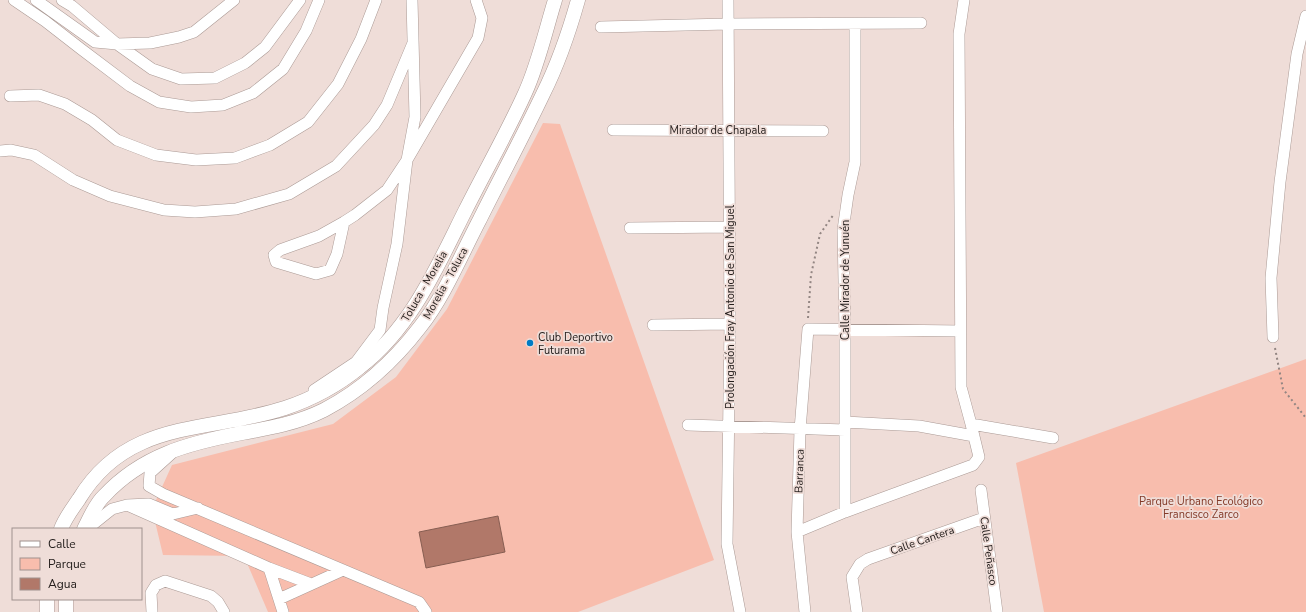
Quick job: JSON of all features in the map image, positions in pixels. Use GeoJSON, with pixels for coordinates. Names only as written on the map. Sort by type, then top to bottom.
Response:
{"type":"FeatureCollection","features":[{"type":"Feature","properties":{"kind":"main road","name":"Toluca - Morelia"},"geometry":{"type":"LineString","coordinates":[[63,528],[87,486],[115,458],[146,440],[175,431],[245,418],[284,408],[308,399],[334,385],[360,367],[384,347],[414,308],[443,255],[526,92],[555,0]]}},
{"type":"Feature","properties":{"kind":"main road"},"geometry":{"type":"LineString","coordinates":[[569,32],[574,0]]}},
{"type":"Feature","properties":{"kind":"main road","name":"Morelia - Toluca"},"geometry":{"type":"LineString","coordinates":[[86,528],[102,497],[126,476],[152,458],[179,447],[235,434],[287,425],[305,418],[342,399],[369,380],[394,359],[421,326],[443,291],[544,94],[569,32],[578,0]]}},
{"type":"Feature","properties":{"kind":"main road"},"geometry":{"type":"LineString","coordinates":[[47,600],[47,612]]}},
{"type":"Feature","properties":{"kind":"main road"},"geometry":{"type":"LineString","coordinates":[[66,600],[66,612]]}},
{"type":"Feature","properties":{"kind":"street"},"geometry":{"type":"LineString","coordinates":[[14,0],[45,21],[130,86],[159,102],[191,107],[223,105],[253,93],[283,69],[306,30],[319,0]]}},
{"type":"Feature","properties":{"kind":"street"},"geometry":{"type":"LineString","coordinates":[[36,0],[96,42],[117,44],[150,43],[179,37],[194,32],[234,0]]}},
{"type":"Feature","properties":{"kind":"street"},"geometry":{"type":"LineString","coordinates":[[62,0],[72,6],[117,44],[152,69],[181,79],[215,78],[245,63],[265,47],[300,0]]}},
{"type":"Feature","properties":{"kind":"street"},"geometry":{"type":"LineString","coordinates":[[10,96],[39,95],[65,104],[92,120],[117,140],[156,155],[196,160],[235,158],[270,145],[308,122],[338,84],[362,39],[376,0]]}},
{"type":"Feature","properties":{"kind":"street"},"geometry":{"type":"LineString","coordinates":[[308,399],[311,392],[356,362],[380,330],[383,308],[397,244],[407,160],[415,117],[412,0]]}},
{"type":"Feature","properties":{"kind":"street"},"geometry":{"type":"LineString","coordinates":[[344,222],[337,254],[330,270],[316,274],[276,262],[274,255],[280,250],[319,236],[344,222],[387,190],[407,160],[478,38],[482,18],[476,0]]}},
{"type":"Feature","properties":{"kind":"street","name":"Prolongación Fray Antonio de San Miguel"},"geometry":{"type":"LineString","coordinates":[[728,0],[730,130],[730,427],[727,544],[740,612]]}},
{"type":"Feature","properties":{"kind":"street"},"geometry":{"type":"LineString","coordinates":[[797,532],[845,512],[973,465],[979,457],[960,387],[959,34],[964,0]]}},
{"type":"Feature","properties":{"kind":"street"},"geometry":{"type":"LineString","coordinates":[[1273,337],[1272,278],[1280,182],[1297,54],[1306,16]]}},
{"type":"Feature","properties":{"kind":"street"},"geometry":{"type":"LineString","coordinates":[[601,27],[728,24],[921,23]]}},
{"type":"Feature","properties":{"kind":"street","name":"Calle Mirador de Yunuén"},"geometry":{"type":"LineString","coordinates":[[845,512],[845,330],[843,230],[855,162],[854,24]]}},
{"type":"Feature","properties":{"kind":"street"},"geometry":{"type":"LineString","coordinates":[[0,150],[11,150],[34,155],[73,180],[110,196],[164,210],[195,212],[236,209],[289,194],[336,166],[374,125],[387,104],[413,43]]}},
{"type":"Feature","properties":{"kind":"street"},"geometry":{"type":"LineString","coordinates":[[396,84],[415,84]]}},
{"type":"Feature","properties":{"kind":"street","name":"Mirador de Chapala"},"geometry":{"type":"LineString","coordinates":[[613,130],[823,131]]}},
{"type":"Feature","properties":{"kind":"street"},"geometry":{"type":"LineString","coordinates":[[630,228],[730,227]]}},
{"type":"Feature","properties":{"kind":"street"},"geometry":{"type":"LineString","coordinates":[[653,325],[730,324]]}},
{"type":"Feature","properties":{"kind":"street"},"geometry":{"type":"LineString","coordinates":[[808,330],[960,331]]}},
{"type":"Feature","properties":{"kind":"street","name":"Barranca"},"geometry":{"type":"LineString","coordinates":[[805,612],[797,532],[800,430],[808,330]]}},
{"type":"Feature","properties":{"kind":"street"},"geometry":{"type":"LineString","coordinates":[[971,424],[1053,438]]}},
{"type":"Feature","properties":{"kind":"street"},"geometry":{"type":"LineString","coordinates":[[688,425],[800,430],[845,426],[919,426],[974,436]]}},
{"type":"Feature","properties":{"kind":"street"},"geometry":{"type":"LineString","coordinates":[[179,447],[150,473],[149,486],[163,494],[419,602],[426,612]]}},
{"type":"Feature","properties":{"kind":"street","name":"Calle Peñasco"},"geometry":{"type":"LineString","coordinates":[[981,490],[997,612]]}},
{"type":"Feature","properties":{"kind":"street"},"geometry":{"type":"LineString","coordinates":[[87,528],[112,509],[127,505],[149,504],[173,514],[198,508]]}},
{"type":"Feature","properties":{"kind":"street"},"geometry":{"type":"LineString","coordinates":[[127,505],[269,568],[311,584]]}},
{"type":"Feature","properties":{"kind":"street","name":"Calle Cantera"},"geometry":{"type":"LineString","coordinates":[[857,612],[852,577],[860,564],[868,559],[984,518]]}},
{"type":"Feature","properties":{"kind":"street"},"geometry":{"type":"LineString","coordinates":[[269,568],[283,612]]}},
{"type":"Feature","properties":{"kind":"street"},"geometry":{"type":"LineString","coordinates":[[279,599],[343,570]]}},
{"type":"Feature","properties":{"kind":"street"},"geometry":{"type":"LineString","coordinates":[[152,612],[151,593],[156,585],[165,581],[211,596],[218,602],[224,612]]}},
{"type":"Feature","properties":{"kind":"path"},"geometry":{"type":"LineString","coordinates":[[808,330],[811,275],[818,241],[820,234],[834,214]]}},
{"type":"Feature","properties":{"kind":"path"},"geometry":{"type":"LineString","coordinates":[[1273,337],[1283,389],[1306,418]]}},
{"type":"Feature","properties":{"kind":"green space","name":"Club Deportivo Futurama"},"geometry":{"type":"Polygon","coordinates":[[[543,123],[560,124],[714,560],[578,612],[268,612],[244,556],[163,555],[152,509],[172,465],[333,424],[396,377],[447,309],[543,123]]]}},
{"type":"Feature","properties":{"kind":"green space","name":"Parque Urbano Ecológico Francisco Zarco"},"geometry":{"type":"Polygon","coordinates":[[[1306,359],[1306,612],[1044,612],[1016,463],[1306,359]]]}},
{"type":"Feature","properties":{"kind":"water"},"geometry":{"type":"Polygon","coordinates":[[[498,516],[505,552],[426,568],[419,532],[498,516]]]}},
{"type":"Feature","properties":{"kind":"place","name":"Club Deportivo Futurama"},"geometry":{"type":"Point","coordinates":[530,343]}}]}
